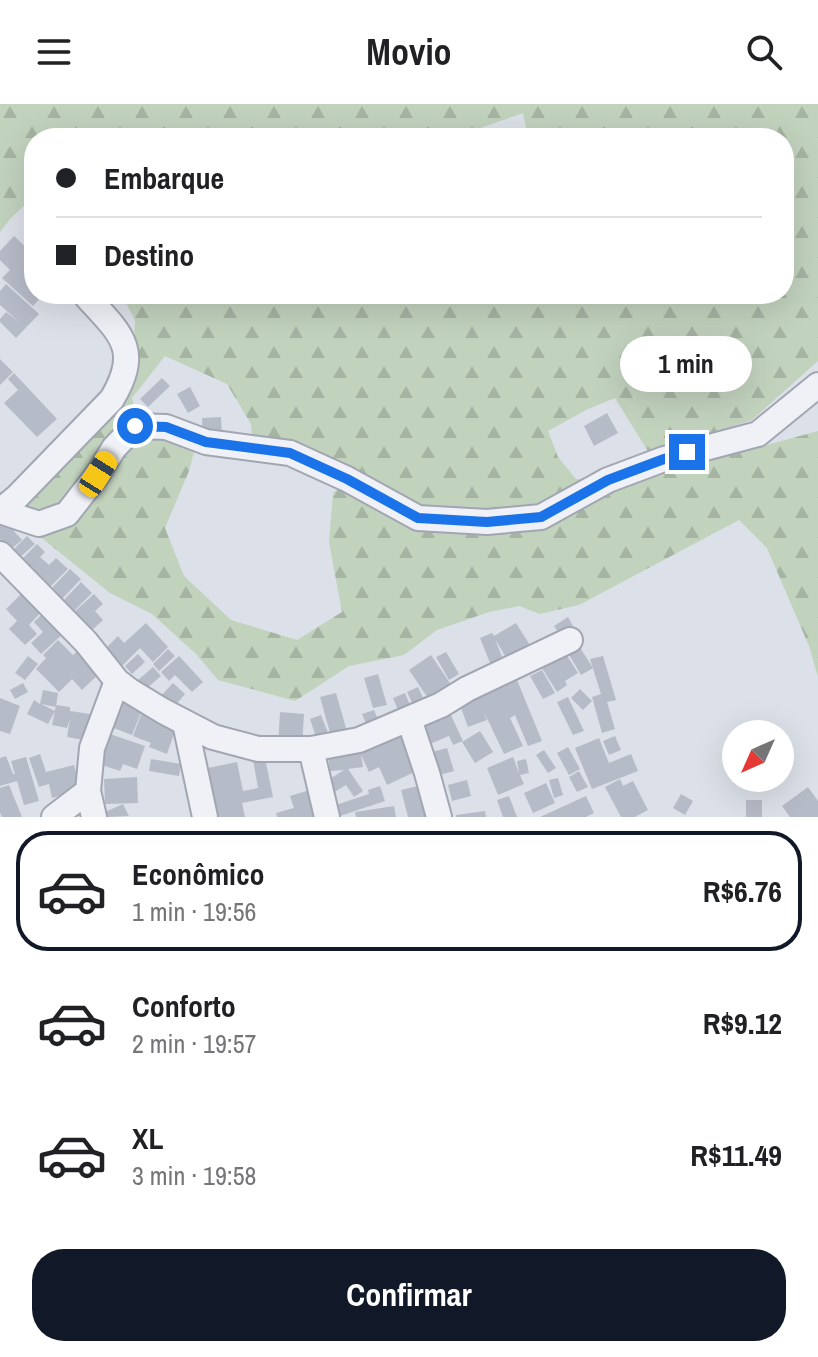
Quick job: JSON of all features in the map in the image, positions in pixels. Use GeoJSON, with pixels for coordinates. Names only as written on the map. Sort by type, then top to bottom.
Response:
{"type":"FeatureCollection","features":[{"type":"Feature","properties":{"kind":"street"},"geometry":{"type":"LineString","coordinates":[[0,511],[112,399],[123,381],[127,360],[125,346],[115,327],[94,304]]}},
{"type":"Feature","properties":{"kind":"street"},"geometry":{"type":"LineString","coordinates":[[0,511],[39,524],[67,514],[114,448],[135,426],[166,427],[206,442],[290,453],[347,479],[418,518],[487,522],[541,517],[622,474],[664,459],[758,434],[818,385]]}},
{"type":"Feature","properties":{"kind":"street"},"geometry":{"type":"LineString","coordinates":[[0,554],[86,642],[117,681],[144,701],[213,737],[258,749],[311,749],[359,740],[441,705],[477,683],[570,640]]}},
{"type":"Feature","properties":{"kind":"street"},"geometry":{"type":"LineString","coordinates":[[94,817],[88,791],[92,748],[117,681]]}},
{"type":"Feature","properties":{"kind":"street"},"geometry":{"type":"LineString","coordinates":[[409,719],[439,817]]}},
{"type":"Feature","properties":{"kind":"street"},"geometry":{"type":"LineString","coordinates":[[185,723],[205,817]]}},
{"type":"Feature","properties":{"kind":"street"},"geometry":{"type":"LineString","coordinates":[[311,749],[327,817]]}},
{"type":"Feature","properties":{"kind":"street"},"geometry":{"type":"LineString","coordinates":[[54,817],[88,791]]}},
{"type":"Feature","properties":{"kind":"green space"},"geometry":{"type":"Polygon","coordinates":[[[0,104],[818,104],[818,361],[752,420],[649,453],[615,398],[548,431],[558,457],[576,479],[635,481],[818,431],[818,677],[809,646],[767,548],[739,520],[579,605],[540,614],[519,606],[489,612],[437,630],[404,655],[349,666],[295,701],[218,680],[196,654],[152,614],[110,593],[7,510],[69,448],[134,344],[135,320],[126,304],[794,304],[794,128],[526,128],[523,113],[481,128],[24,128],[24,206],[0,232],[0,104]],[[165,356],[132,398],[136,415],[195,448],[189,471],[165,528],[184,576],[231,620],[297,640],[342,612],[329,542],[333,493],[356,474],[252,436],[251,424],[227,384],[165,356]]]}},
{"type":"Feature","properties":{"kind":"building"},"geometry":{"type":"Polygon","coordinates":[[[14,236],[24,246],[24,298],[2,278],[10,270],[0,260],[0,251],[14,236]]]}},
{"type":"Feature","properties":{"kind":"building"},"geometry":{"type":"Polygon","coordinates":[[[6,284],[24,300],[24,304],[39,314],[16,338],[0,322],[6,312],[19,322],[0,305],[0,291],[6,284]]]}},
{"type":"Feature","properties":{"kind":"building"},"geometry":{"type":"Polygon","coordinates":[[[0,359],[13,372],[0,385],[0,359]]]}},
{"type":"Feature","properties":{"kind":"building"},"geometry":{"type":"Polygon","coordinates":[[[14,373],[57,419],[37,437],[4,403],[18,390],[8,379],[14,373]]]}},
{"type":"Feature","properties":{"kind":"building"},"geometry":{"type":"Polygon","coordinates":[[[162,378],[170,386],[148,407],[140,399],[162,378]]]}},
{"type":"Feature","properties":{"kind":"building"},"geometry":{"type":"Polygon","coordinates":[[[190,387],[200,406],[188,413],[177,394],[190,387]]]}},
{"type":"Feature","properties":{"kind":"building"},"geometry":{"type":"Polygon","coordinates":[[[607,413],[618,433],[594,446],[584,426],[607,413]]]}},
{"type":"Feature","properties":{"kind":"building"},"geometry":{"type":"Polygon","coordinates":[[[221,417],[222,436],[203,437],[202,418],[221,417]]]}},
{"type":"Feature","properties":{"kind":"building"},"geometry":{"type":"Polygon","coordinates":[[[4,520],[22,540],[10,550],[0,539],[0,523],[4,520]]]}},
{"type":"Feature","properties":{"kind":"building"},"geometry":{"type":"Polygon","coordinates":[[[27,536],[35,544],[18,559],[11,552],[27,536]]]}},
{"type":"Feature","properties":{"kind":"building"},"geometry":{"type":"Polygon","coordinates":[[[37,544],[45,552],[40,557],[49,565],[56,558],[68,569],[49,588],[20,561],[37,544]]]}},
{"type":"Feature","properties":{"kind":"building"},"geometry":{"type":"Polygon","coordinates":[[[70,569],[81,579],[61,600],[50,590],[70,569]]]}},
{"type":"Feature","properties":{"kind":"building"},"geometry":{"type":"Polygon","coordinates":[[[81,582],[92,593],[74,611],[63,601],[81,582]]]}},
{"type":"Feature","properties":{"kind":"building"},"geometry":{"type":"Polygon","coordinates":[[[26,589],[45,608],[29,625],[37,634],[25,645],[9,629],[17,621],[6,609],[26,589]]]}},
{"type":"Feature","properties":{"kind":"building"},"geometry":{"type":"Polygon","coordinates":[[[94,594],[103,604],[95,611],[103,620],[90,632],[72,614],[94,594]]]}},
{"type":"Feature","properties":{"kind":"building"},"geometry":{"type":"Polygon","coordinates":[[[46,610],[66,631],[41,654],[31,643],[43,632],[34,622],[46,610]]]}},
{"type":"Feature","properties":{"kind":"building"},"geometry":{"type":"Polygon","coordinates":[[[568,617],[573,626],[560,635],[554,626],[568,617]]]}},
{"type":"Feature","properties":{"kind":"building"},"geometry":{"type":"Polygon","coordinates":[[[146,623],[168,647],[153,662],[140,648],[122,666],[106,648],[118,636],[124,643],[146,623]]]}},
{"type":"Feature","properties":{"kind":"building"},"geometry":{"type":"Polygon","coordinates":[[[516,623],[533,650],[510,664],[495,639],[504,662],[492,668],[480,638],[492,633],[494,636],[516,623]]]}},
{"type":"Feature","properties":{"kind":"building"},"geometry":{"type":"Polygon","coordinates":[[[58,640],[73,655],[80,648],[103,670],[82,690],[72,679],[59,692],[36,669],[46,658],[43,655],[58,640]]]}},
{"type":"Feature","properties":{"kind":"building"},"geometry":{"type":"Polygon","coordinates":[[[579,646],[593,668],[581,675],[568,653],[579,646]]]}},
{"type":"Feature","properties":{"kind":"building"},"geometry":{"type":"Polygon","coordinates":[[[168,649],[175,656],[159,671],[153,664],[168,649]]]}},
{"type":"Feature","properties":{"kind":"building"},"geometry":{"type":"Polygon","coordinates":[[[446,652],[459,674],[449,680],[436,657],[446,652]]]}},
{"type":"Feature","properties":{"kind":"building"},"geometry":{"type":"Polygon","coordinates":[[[138,654],[145,662],[132,674],[125,666],[138,654]]]}},
{"type":"Feature","properties":{"kind":"building"},"geometry":{"type":"Polygon","coordinates":[[[566,654],[578,673],[565,681],[567,685],[557,692],[542,668],[566,654]]]}},
{"type":"Feature","properties":{"kind":"building"},"geometry":{"type":"Polygon","coordinates":[[[431,655],[456,692],[434,707],[409,670],[431,655]]]}},
{"type":"Feature","properties":{"kind":"building"},"geometry":{"type":"Polygon","coordinates":[[[28,656],[38,664],[25,680],[15,673],[28,656]]]}},
{"type":"Feature","properties":{"kind":"building"},"geometry":{"type":"Polygon","coordinates":[[[179,656],[203,682],[192,692],[175,675],[169,681],[161,672],[179,656]]]}},
{"type":"Feature","properties":{"kind":"building"},"geometry":{"type":"Polygon","coordinates":[[[603,656],[616,700],[607,702],[615,729],[602,733],[592,697],[601,694],[590,659],[603,656]]]}},
{"type":"Feature","properties":{"kind":"building"},"geometry":{"type":"Polygon","coordinates":[[[153,667],[161,676],[146,689],[138,680],[153,667]]]}},
{"type":"Feature","properties":{"kind":"building"},"geometry":{"type":"Polygon","coordinates":[[[542,670],[555,693],[543,699],[530,676],[542,670]]]}},
{"type":"Feature","properties":{"kind":"building"},"geometry":{"type":"Polygon","coordinates":[[[378,674],[387,705],[373,708],[364,678],[378,674]]]}},
{"type":"Feature","properties":{"kind":"building"},"geometry":{"type":"Polygon","coordinates":[[[517,680],[542,741],[528,746],[515,715],[510,718],[523,746],[504,754],[483,710],[487,720],[468,727],[460,705],[517,680]]]}},
{"type":"Feature","properties":{"kind":"building"},"geometry":{"type":"Polygon","coordinates":[[[23,683],[28,692],[15,699],[10,690],[23,683]]]}},
{"type":"Feature","properties":{"kind":"building"},"geometry":{"type":"Polygon","coordinates":[[[173,683],[185,694],[170,712],[157,700],[173,683]]]}},
{"type":"Feature","properties":{"kind":"building"},"geometry":{"type":"Polygon","coordinates":[[[418,687],[424,700],[413,705],[407,692],[418,687]]]}},
{"type":"Feature","properties":{"kind":"building"},"geometry":{"type":"Polygon","coordinates":[[[580,689],[592,701],[583,710],[571,698],[580,689]]]}},
{"type":"Feature","properties":{"kind":"building"},"geometry":{"type":"Polygon","coordinates":[[[43,690],[58,693],[56,707],[41,704],[55,711],[48,724],[27,714],[34,700],[40,704],[43,690]]]}},
{"type":"Feature","properties":{"kind":"building"},"geometry":{"type":"Polygon","coordinates":[[[336,693],[348,735],[332,740],[320,697],[336,693]]]}},
{"type":"Feature","properties":{"kind":"building"},"geometry":{"type":"Polygon","coordinates":[[[405,693],[412,710],[400,715],[393,698],[405,693]]]}},
{"type":"Feature","properties":{"kind":"building"},"geometry":{"type":"Polygon","coordinates":[[[568,697],[584,731],[573,735],[557,702],[568,697]]]}},
{"type":"Feature","properties":{"kind":"building"},"geometry":{"type":"Polygon","coordinates":[[[0,698],[20,706],[10,734],[0,731],[0,698]]]}},
{"type":"Feature","properties":{"kind":"building"},"geometry":{"type":"Polygon","coordinates":[[[120,702],[142,710],[132,735],[111,727],[120,702]]]}},
{"type":"Feature","properties":{"kind":"building"},"geometry":{"type":"Polygon","coordinates":[[[56,705],[70,707],[70,711],[97,715],[94,732],[85,731],[84,740],[67,737],[70,718],[67,728],[52,725],[56,705]]]}},
{"type":"Feature","properties":{"kind":"building"},"geometry":{"type":"Polygon","coordinates":[[[374,710],[380,724],[368,728],[362,714],[374,710]]]}},
{"type":"Feature","properties":{"kind":"building"},"geometry":{"type":"Polygon","coordinates":[[[449,711],[463,741],[453,745],[449,736],[430,744],[421,724],[449,711]]]}},
{"type":"Feature","properties":{"kind":"building"},"geometry":{"type":"Polygon","coordinates":[[[142,712],[177,725],[167,754],[133,736],[142,712]]]}},
{"type":"Feature","properties":{"kind":"building"},"geometry":{"type":"Polygon","coordinates":[[[280,712],[304,714],[302,749],[278,747],[280,712]]]}},
{"type":"Feature","properties":{"kind":"building"},"geometry":{"type":"Polygon","coordinates":[[[321,715],[328,733],[316,737],[310,719],[321,715]]]}},
{"type":"Feature","properties":{"kind":"building"},"geometry":{"type":"Polygon","coordinates":[[[406,731],[423,768],[387,785],[379,767],[369,772],[361,755],[363,767],[348,769],[363,791],[354,797],[346,785],[333,793],[325,782],[344,770],[330,771],[328,753],[360,749],[360,753],[406,731]]]}},
{"type":"Feature","properties":{"kind":"building"},"geometry":{"type":"Polygon","coordinates":[[[480,731],[493,752],[475,763],[462,742],[480,731]]]}},
{"type":"Feature","properties":{"kind":"building"},"geometry":{"type":"Polygon","coordinates":[[[110,734],[145,746],[137,769],[123,764],[120,771],[99,764],[110,734]]]}},
{"type":"Feature","properties":{"kind":"building"},"geometry":{"type":"Polygon","coordinates":[[[615,736],[621,750],[609,755],[603,741],[615,736]]]}},
{"type":"Feature","properties":{"kind":"building"},"geometry":{"type":"Polygon","coordinates":[[[599,738],[609,763],[631,754],[638,771],[592,789],[575,748],[599,738]]]}},
{"type":"Feature","properties":{"kind":"building"},"geometry":{"type":"Polygon","coordinates":[[[568,747],[580,769],[569,775],[557,753],[568,747]]]}},
{"type":"Feature","properties":{"kind":"building"},"geometry":{"type":"Polygon","coordinates":[[[447,748],[454,771],[436,776],[429,753],[447,748]]]}},
{"type":"Feature","properties":{"kind":"building"},"geometry":{"type":"Polygon","coordinates":[[[544,750],[556,768],[548,773],[536,755],[544,750]]]}},
{"type":"Feature","properties":{"kind":"building"},"geometry":{"type":"Polygon","coordinates":[[[40,754],[46,772],[74,765],[81,791],[52,798],[49,784],[39,787],[29,758],[40,754]]]}},
{"type":"Feature","properties":{"kind":"building"},"geometry":{"type":"Polygon","coordinates":[[[6,756],[13,774],[11,761],[26,757],[39,801],[24,805],[17,781],[0,786],[0,758],[6,756]]]}},
{"type":"Feature","properties":{"kind":"building"},"geometry":{"type":"Polygon","coordinates":[[[513,757],[519,773],[517,761],[526,759],[529,773],[520,775],[524,784],[498,795],[487,768],[513,757]]]}},
{"type":"Feature","properties":{"kind":"building"},"geometry":{"type":"Polygon","coordinates":[[[265,758],[273,797],[242,803],[245,817],[218,817],[208,768],[237,762],[243,791],[258,788],[253,760],[265,758]]]}},
{"type":"Feature","properties":{"kind":"building"},"geometry":{"type":"Polygon","coordinates":[[[151,759],[181,764],[179,776],[149,771],[151,759]]]}},
{"type":"Feature","properties":{"kind":"building"},"geometry":{"type":"Polygon","coordinates":[[[579,771],[588,787],[577,792],[569,777],[579,771]]]}},
{"type":"Feature","properties":{"kind":"building"},"geometry":{"type":"Polygon","coordinates":[[[137,777],[138,803],[105,804],[104,779],[137,777]]]}},
{"type":"Feature","properties":{"kind":"building"},"geometry":{"type":"Polygon","coordinates":[[[558,778],[563,795],[554,798],[549,780],[558,778]]]}},
{"type":"Feature","properties":{"kind":"building"},"geometry":{"type":"Polygon","coordinates":[[[620,779],[623,786],[633,781],[648,810],[635,817],[621,817],[605,787],[620,779]]]}},
{"type":"Feature","properties":{"kind":"building"},"geometry":{"type":"Polygon","coordinates":[[[467,780],[471,796],[452,801],[448,785],[467,780]]]}},
{"type":"Feature","properties":{"kind":"building"},"geometry":{"type":"Polygon","coordinates":[[[546,783],[555,803],[533,813],[524,793],[546,783]]]}},
{"type":"Feature","properties":{"kind":"building"},"geometry":{"type":"Polygon","coordinates":[[[9,785],[22,817],[2,817],[0,813],[0,788],[9,785]]]}},
{"type":"Feature","properties":{"kind":"building"},"geometry":{"type":"Polygon","coordinates":[[[422,785],[430,817],[408,817],[401,790],[422,785]]]}},
{"type":"Feature","properties":{"kind":"building"},"geometry":{"type":"Polygon","coordinates":[[[380,786],[385,801],[340,816],[336,805],[369,794],[368,790],[380,786]]]}},
{"type":"Feature","properties":{"kind":"building"},"geometry":{"type":"Polygon","coordinates":[[[808,787],[818,801],[818,817],[790,817],[782,806],[808,787]]]}},
{"type":"Feature","properties":{"kind":"building"},"geometry":{"type":"Polygon","coordinates":[[[310,790],[321,817],[277,817],[276,813],[294,808],[290,796],[310,790]]]}},
{"type":"Feature","properties":{"kind":"building"},"geometry":{"type":"Polygon","coordinates":[[[681,794],[693,801],[685,815],[673,808],[681,794]]]}},
{"type":"Feature","properties":{"kind":"building"},"geometry":{"type":"Polygon","coordinates":[[[509,796],[517,817],[503,817],[497,800],[509,796]]]}},
{"type":"Feature","properties":{"kind":"building"},"geometry":{"type":"Polygon","coordinates":[[[586,796],[594,813],[586,817],[540,817],[586,796]]]}},
{"type":"Feature","properties":{"kind":"building"},"geometry":{"type":"Polygon","coordinates":[[[746,800],[762,800],[762,817],[746,817],[746,800]]]}},
{"type":"Feature","properties":{"kind":"building"},"geometry":{"type":"Polygon","coordinates":[[[123,804],[129,816],[107,817],[105,812],[123,804]]]}},
{"type":"Feature","properties":{"kind":"building"},"geometry":{"type":"Polygon","coordinates":[[[394,806],[396,817],[356,817],[355,812],[394,806]]]}},
{"type":"Feature","properties":{"kind":"building"},"geometry":{"type":"Polygon","coordinates":[[[485,811],[486,817],[456,817],[456,815],[485,811]]]}},
{"type":"Feature","properties":{"kind":"route"},"geometry":{"type":"LineString","coordinates":[[135,426],[166,427],[206,442],[290,453],[347,479],[418,518],[487,522],[541,517],[608,480],[687,452]]}}]}
